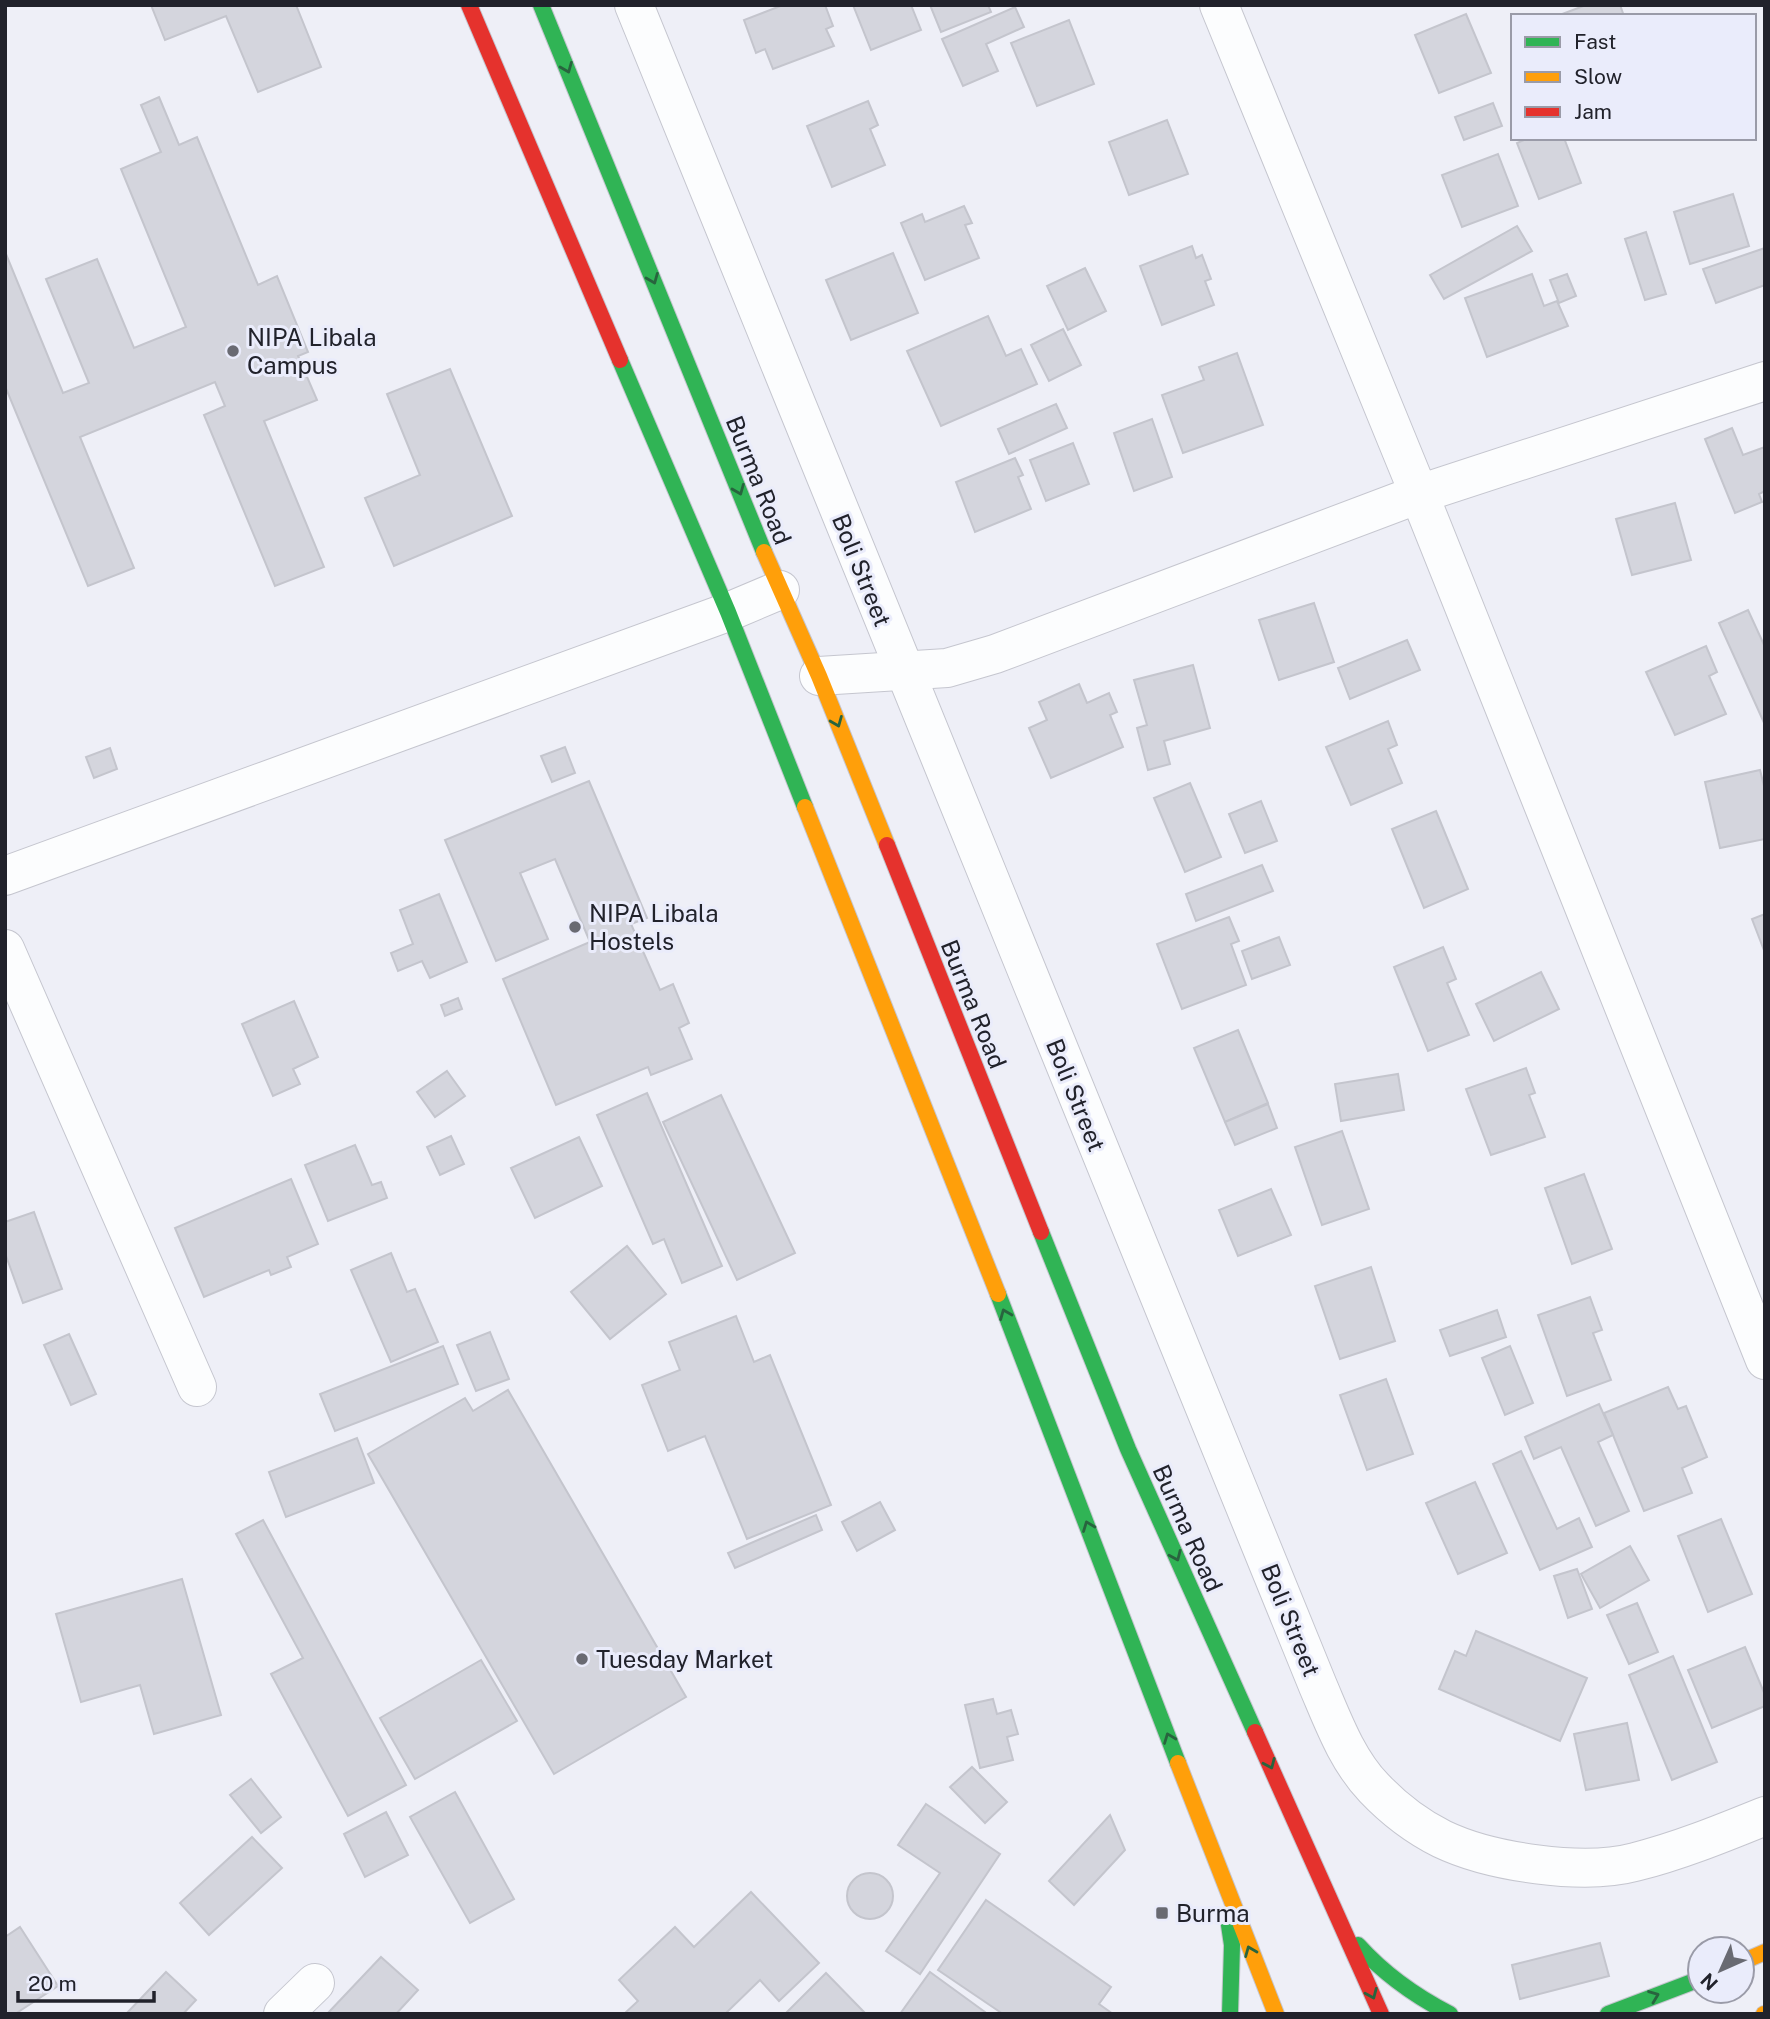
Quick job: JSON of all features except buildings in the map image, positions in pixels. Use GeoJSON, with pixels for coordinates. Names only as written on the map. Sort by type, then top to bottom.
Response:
{"type":"FeatureCollection","features":[{"type":"Feature","properties":{"kind":"main road"},"geometry":{"type":"LineString","coordinates":[[469,5],[728,612],[1049,1423],[1276,2014]]}},
{"type":"Feature","properties":{"kind":"main road","name":"Burma Road"},"geometry":{"type":"LineString","coordinates":[[541,5],[780,590],[819,676],[1128,1449],[1381,2014]]}},
{"type":"Feature","properties":{"kind":"main road"},"geometry":{"type":"LineString","coordinates":[[1223,1881],[1232,1945],[1230,2014]]}},
{"type":"Feature","properties":{"kind":"main road"},"geometry":{"type":"LineString","coordinates":[[1343,1927],[1375,1966],[1415,1996],[1450,2014]]}},
{"type":"Feature","properties":{"kind":"main road"},"geometry":{"type":"LineString","coordinates":[[1608,2014],[1686,1984]]}},
{"type":"Feature","properties":{"kind":"street","name":"Boli Street"},"geometry":{"type":"LineString","coordinates":[[634,5],[1345,1747],[1373,1787],[1402,1814],[1443,1839],[1488,1854],[1545,1866],[1590,1867],[1633,1863],[1765,1816]]}},
{"type":"Feature","properties":{"kind":"street"},"geometry":{"type":"LineString","coordinates":[[1219,5],[1419,494],[1765,1360]]}},
{"type":"Feature","properties":{"kind":"street"},"geometry":{"type":"LineString","coordinates":[[819,676],[947,668],[995,654],[1419,494],[1765,381]]}},
{"type":"Feature","properties":{"kind":"street"},"geometry":{"type":"LineString","coordinates":[[5,876],[728,612],[780,590]]}},
{"type":"Feature","properties":{"kind":"street"},"geometry":{"type":"LineString","coordinates":[[5,948],[197,1387]]}},
{"type":"Feature","properties":{"kind":"street"},"geometry":{"type":"LineString","coordinates":[[283,2014],[315,1983]]}},
{"type":"Feature","properties":{"kind":"traffic: fast"},"geometry":{"type":"LineString","coordinates":[[541,5],[764,552]]}},
{"type":"Feature","properties":{"kind":"traffic: fast"},"geometry":{"type":"LineString","coordinates":[[620,360],[728,612],[805,807]]}},
{"type":"Feature","properties":{"kind":"traffic: fast"},"geometry":{"type":"LineString","coordinates":[[1041,1232],[1128,1449],[1255,1732]]}},
{"type":"Feature","properties":{"kind":"traffic: fast"},"geometry":{"type":"LineString","coordinates":[[998,1294],[1178,1763]]}},
{"type":"Feature","properties":{"kind":"traffic: fast"},"geometry":{"type":"LineString","coordinates":[[1229,1925],[1232,1945],[1230,2014]]}},
{"type":"Feature","properties":{"kind":"traffic: fast"},"geometry":{"type":"LineString","coordinates":[[1358,1945],[1401,1984],[1450,2014]]}},
{"type":"Feature","properties":{"kind":"traffic: fast"},"geometry":{"type":"LineString","coordinates":[[1608,2014],[1686,1984]]}},
{"type":"Feature","properties":{"kind":"traffic: slow"},"geometry":{"type":"LineString","coordinates":[[764,552],[819,676],[887,845]]}},
{"type":"Feature","properties":{"kind":"traffic: slow"},"geometry":{"type":"LineString","coordinates":[[805,807],[998,1294]]}},
{"type":"Feature","properties":{"kind":"traffic: slow"},"geometry":{"type":"LineString","coordinates":[[1178,1763],[1276,2014]]}},
{"type":"Feature","properties":{"kind":"traffic: slow"},"geometry":{"type":"LineString","coordinates":[[1756,1956],[1765,1952]]}},
{"type":"Feature","properties":{"kind":"traffic: jam"},"geometry":{"type":"LineString","coordinates":[[469,5],[620,360]]}},
{"type":"Feature","properties":{"kind":"traffic: jam"},"geometry":{"type":"LineString","coordinates":[[887,845],[1041,1232]]}},
{"type":"Feature","properties":{"kind":"traffic: jam"},"geometry":{"type":"LineString","coordinates":[[1255,1732],[1381,2014]]}},
{"type":"Feature","properties":{"kind":"place","name":"NIPA Libala Campus"},"geometry":{"type":"Point","coordinates":[233,351]}},
{"type":"Feature","properties":{"kind":"place","name":"NIPA Libala Hostels"},"geometry":{"type":"Point","coordinates":[575,927]}},
{"type":"Feature","properties":{"kind":"place","name":"Tuesday Market"},"geometry":{"type":"Point","coordinates":[582,1659]}},
{"type":"Feature","properties":{"kind":"place","name":"Burma"},"geometry":{"type":"Point","coordinates":[1162,1913]}}]}
